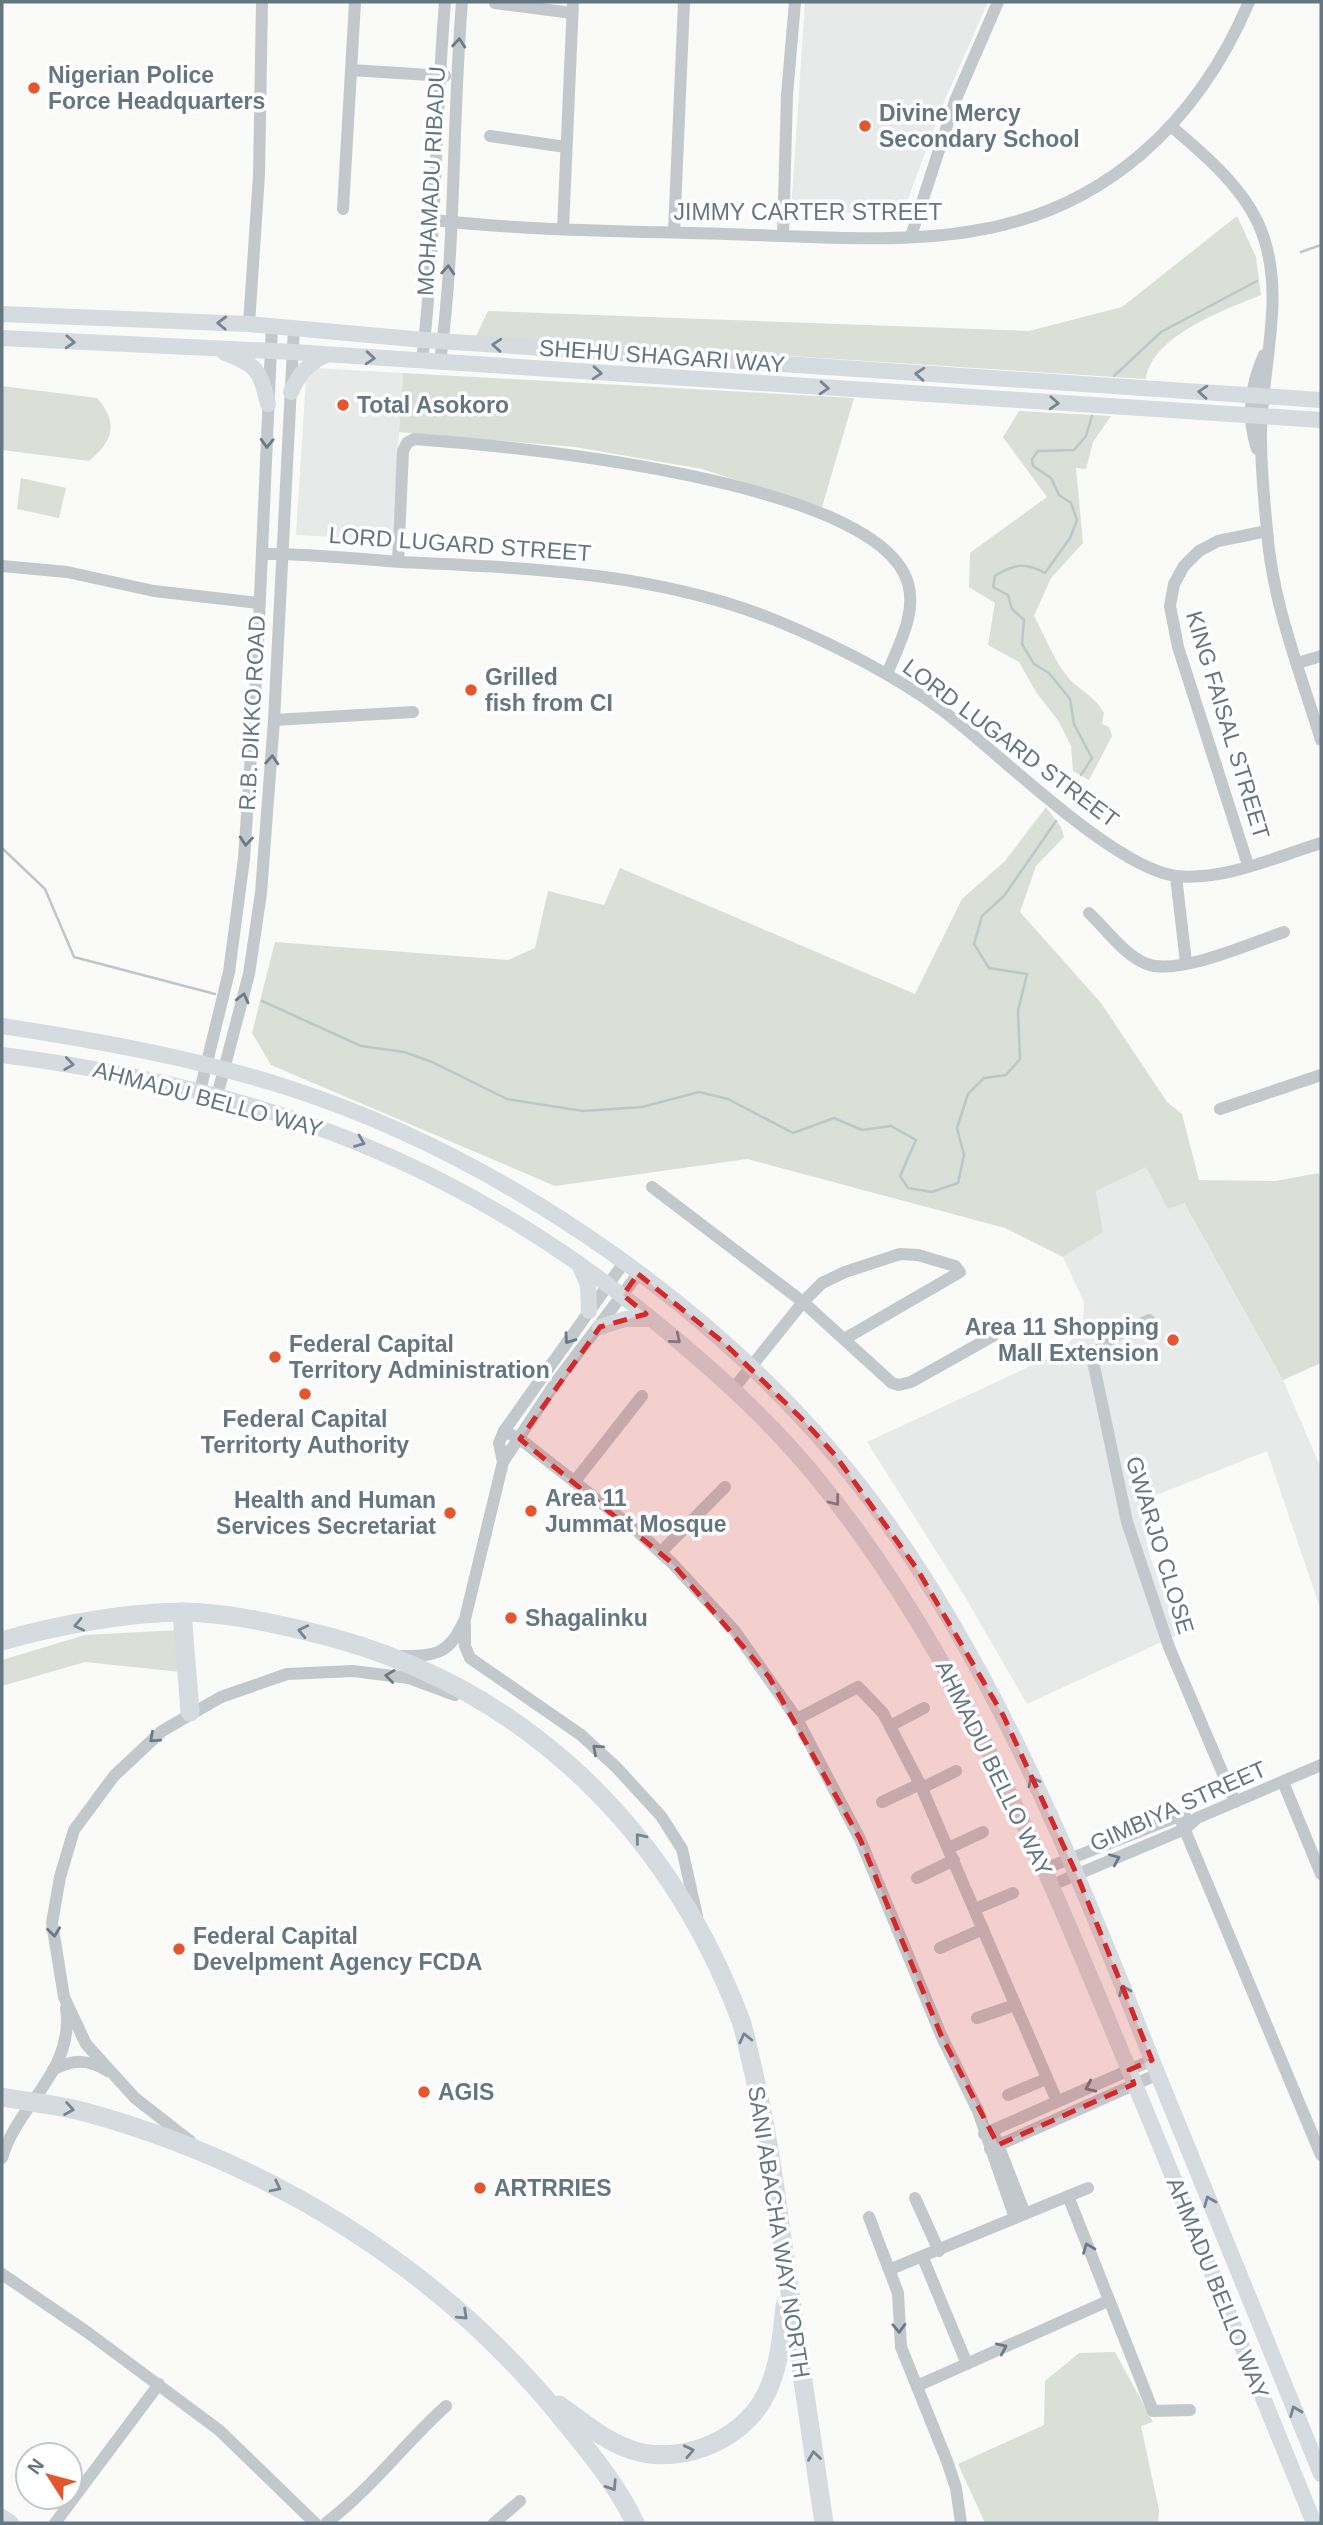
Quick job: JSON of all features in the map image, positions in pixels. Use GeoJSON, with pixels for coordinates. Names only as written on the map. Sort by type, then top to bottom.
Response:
{"type":"FeatureCollection","features":[{"type":"Feature","properties":{"kind":"highway","name":"SANI ABACHA WAY NORTH"},"geometry":{"type":"LineString","coordinates":[[2,1641],[103,1619],[182,1612],[213,1613],[351,1641],[392,1656],[501,1713],[569,1763],[615,1807],[656,1857],[701,1930],[742,2023],[768,2131],[824,2523]]}},
{"type":"Feature","properties":{"kind":"highway"},"geometry":{"type":"LineString","coordinates":[[182,1612],[190,1712]]}},
{"type":"Feature","properties":{"kind":"highway"},"geometry":{"type":"LineString","coordinates":[[2,2097],[83,2112],[214,2158],[302,2200],[362,2236],[457,2309],[540,2393],[595,2458],[635,2523]]}},
{"type":"Feature","properties":{"kind":"highway"},"geometry":{"type":"LineString","coordinates":[[540,2393],[606,2439],[633,2451],[686,2453],[718,2442],[748,2420],[769,2387],[780,2347],[785,2305],[781,2232]]}},
{"type":"Feature","properties":{"kind":"main road","name":"SHEHU SHAGARI WAY"},"geometry":{"type":"LineString","coordinates":[[2,314],[249,324],[425,340],[1321,400]]}},
{"type":"Feature","properties":{"kind":"main road","name":"SHEHU SHAGARI WAY"},"geometry":{"type":"LineString","coordinates":[[2,338],[293,352],[1321,420]]}},
{"type":"Feature","properties":{"kind":"main road"},"geometry":{"type":"LineString","coordinates":[[212,349],[254,367],[264,381],[268,404]]}},
{"type":"Feature","properties":{"kind":"main road"},"geometry":{"type":"LineString","coordinates":[[291,392],[297,378],[307,366],[326,355]]}},
{"type":"Feature","properties":{"kind":"main road","name":"AHMADU BELLO WAY"},"geometry":{"type":"LineString","coordinates":[[2,1026],[86,1039],[224,1069],[346,1108],[444,1152],[550,1211],[638,1274],[752,1367],[835,1454],[917,1569],[1003,1716],[1077,1875],[1321,2474]]}},
{"type":"Feature","properties":{"kind":"main road","name":"AHMADU BELLO WAY"},"geometry":{"type":"LineString","coordinates":[[2,1055],[77,1065],[200,1091],[276,1112],[374,1147],[495,1209],[578,1262],[651,1318],[734,1388],[814,1474],[894,1582],[979,1729],[1052,1885],[1314,2523]]}},
{"type":"Feature","properties":{"kind":"main road"},"geometry":{"type":"LineString","coordinates":[[578,1262],[588,1284],[589,1311]]}},
{"type":"Feature","properties":{"kind":"main road"},"geometry":{"type":"LineString","coordinates":[[600,1326],[625,1319],[651,1318]]}},
{"type":"Feature","properties":{"kind":"main road"},"geometry":{"type":"LineString","coordinates":[[2,2518],[11,2523]]}},
{"type":"Feature","properties":{"kind":"street"},"geometry":{"type":"LineString","coordinates":[[249,324],[258,175],[262,2]]}},
{"type":"Feature","properties":{"kind":"street"},"geometry":{"type":"LineString","coordinates":[[343,209],[355,2]]}},
{"type":"Feature","properties":{"kind":"street","name":"MOHAMADU RIBADU"},"geometry":{"type":"LineString","coordinates":[[422,362],[434,220],[439,76],[445,2]]}},
{"type":"Feature","properties":{"kind":"street","name":"MOHAMADU RIBADU"},"geometry":{"type":"LineString","coordinates":[[440,363],[452,222],[456,76],[462,2]]}},
{"type":"Feature","properties":{"kind":"street"},"geometry":{"type":"LineString","coordinates":[[674,232],[684,2]]}},
{"type":"Feature","properties":{"kind":"street"},"geometry":{"type":"LineString","coordinates":[[783,235],[787,95],[795,2]]}},
{"type":"Feature","properties":{"kind":"street"},"geometry":{"type":"LineString","coordinates":[[911,236],[955,101],[998,2]]}},
{"type":"Feature","properties":{"kind":"street","name":"JIMMY CARTER STREET"},"geometry":{"type":"LineString","coordinates":[[434,220],[563,229],[911,236],[974,231],[1044,213],[1119,172],[1172,127],[1203,89],[1224,56],[1249,2]]}},
{"type":"Feature","properties":{"kind":"street"},"geometry":{"type":"LineString","coordinates":[[495,3],[572,8],[563,229]]}},
{"type":"Feature","properties":{"kind":"street"},"geometry":{"type":"LineString","coordinates":[[351,70],[456,76]]}},
{"type":"Feature","properties":{"kind":"street"},"geometry":{"type":"LineString","coordinates":[[1172,127],[1207,156],[1236,191],[1260,228],[1272,280],[1268,345],[1254,379],[1250,405],[1251,432],[1265,472],[1267,531],[1277,597],[1321,740]]}},
{"type":"Feature","properties":{"kind":"street"},"geometry":{"type":"LineString","coordinates":[[490,136],[566,147]]}},
{"type":"Feature","properties":{"kind":"street","name":"R.B. DIKKO ROAD"},"geometry":{"type":"LineString","coordinates":[[200,1091],[229,972],[251,781],[272,326]]}},
{"type":"Feature","properties":{"kind":"street","name":"R.B. DIKKO ROAD"},"geometry":{"type":"LineString","coordinates":[[217,1096],[249,974],[261,893],[274,720],[294,328]]}},
{"type":"Feature","properties":{"kind":"street"},"geometry":{"type":"LineString","coordinates":[[398,561],[403,451],[407,443],[414,439],[495,445],[626,463],[715,482],[760,493],[844,523],[874,540],[891,556],[904,575],[911,598],[909,617],[887,674]]}},
{"type":"Feature","properties":{"kind":"street","name":"KING FAISAL STREET"},"geometry":{"type":"LineString","coordinates":[[1248,865],[1178,647],[1170,606],[1174,584],[1184,566],[1199,551],[1218,541],[1267,531]]}},
{"type":"Feature","properties":{"kind":"street","name":"LORD LUGARD STREET"},"geometry":{"type":"LineString","coordinates":[[262,554],[536,568],[644,582],[773,620],[887,674],[942,710],[1107,843],[1150,869],[1176,876],[1212,875],[1321,843]]}},
{"type":"Feature","properties":{"kind":"street"},"geometry":{"type":"LineString","coordinates":[[2,566],[67,572],[154,591],[258,603]]}},
{"type":"Feature","properties":{"kind":"street"},"geometry":{"type":"LineString","coordinates":[[1298,663],[1321,656]]}},
{"type":"Feature","properties":{"kind":"street"},"geometry":{"type":"LineString","coordinates":[[274,720],[414,712]]}},
{"type":"Feature","properties":{"kind":"street"},"geometry":{"type":"LineString","coordinates":[[1176,876],[1186,964]]}},
{"type":"Feature","properties":{"kind":"street"},"geometry":{"type":"LineString","coordinates":[[1089,913],[1145,964],[1157,966],[1186,964],[1284,932]]}},
{"type":"Feature","properties":{"kind":"street"},"geometry":{"type":"LineString","coordinates":[[1220,1109],[1321,1074]]}},
{"type":"Feature","properties":{"kind":"street"},"geometry":{"type":"LineString","coordinates":[[652,1187],[803,1302],[846,1338],[883,1377],[899,1385],[911,1382],[993,1336]]}},
{"type":"Feature","properties":{"kind":"street"},"geometry":{"type":"LineString","coordinates":[[734,1388],[803,1302],[822,1283],[845,1272],[901,1254],[918,1255],[955,1266],[960,1272],[846,1338]]}},
{"type":"Feature","properties":{"kind":"street"},"geometry":{"type":"LineString","coordinates":[[392,1656],[439,1652],[456,1640],[465,1619],[503,1462],[501,1437],[624,1264]]}},
{"type":"Feature","properties":{"kind":"street"},"geometry":{"type":"LineString","coordinates":[[503,1462],[556,1382],[638,1274]]}},
{"type":"Feature","properties":{"kind":"street","name":"GWARJO CLOSE"},"geometry":{"type":"LineString","coordinates":[[1149,1320],[1103,1342],[1095,1352],[1094,1366],[1127,1522],[1169,1647],[1235,1802]]}},
{"type":"Feature","properties":{"kind":"street"},"geometry":{"type":"LineString","coordinates":[[575,1481],[642,1396]]}},
{"type":"Feature","properties":{"kind":"street"},"geometry":{"type":"LineString","coordinates":[[501,1437],[531,1451],[575,1481],[661,1552],[734,1630],[797,1719],[860,1839],[941,2035],[988,2132],[1020,2216]]}},
{"type":"Feature","properties":{"kind":"street"},"geometry":{"type":"LineString","coordinates":[[661,1552],[725,1487]]}},
{"type":"Feature","properties":{"kind":"street"},"geometry":{"type":"LineString","coordinates":[[465,1619],[465,1646],[470,1658],[581,1735],[616,1767],[661,1816],[682,1849],[701,1930]]}},
{"type":"Feature","properties":{"kind":"street"},"geometry":{"type":"LineString","coordinates":[[2,2158],[19,2121],[35,2104],[66,2039],[64,1997],[52,1923],[60,1877],[74,1830],[114,1776],[162,1731],[190,1712],[221,1697],[287,1674],[353,1671],[409,1678],[501,1713]]}},
{"type":"Feature","properties":{"kind":"street"},"geometry":{"type":"LineString","coordinates":[[797,1719],[858,1687],[883,1713],[952,1854],[1057,2101]]}},
{"type":"Feature","properties":{"kind":"street"},"geometry":{"type":"LineString","coordinates":[[890,1726],[924,1708]]}},
{"type":"Feature","properties":{"kind":"street","name":"GIMBIYA STREET"},"geometry":{"type":"LineString","coordinates":[[1052,1885],[1185,1829],[1197,1818],[1321,1765]]}},
{"type":"Feature","properties":{"kind":"street"},"geometry":{"type":"LineString","coordinates":[[882,1802],[956,1771]]}},
{"type":"Feature","properties":{"kind":"street"},"geometry":{"type":"LineString","coordinates":[[1283,1782],[1321,1874]]}},
{"type":"Feature","properties":{"kind":"street"},"geometry":{"type":"LineString","coordinates":[[1179,1816],[1321,2154]]}},
{"type":"Feature","properties":{"kind":"street"},"geometry":{"type":"LineString","coordinates":[[1044,1869],[1179,1816],[1197,1818]]}},
{"type":"Feature","properties":{"kind":"street"},"geometry":{"type":"LineString","coordinates":[[917,1878],[983,1832]]}},
{"type":"Feature","properties":{"kind":"street"},"geometry":{"type":"LineString","coordinates":[[975,1909],[1013,1893]]}},
{"type":"Feature","properties":{"kind":"street"},"geometry":{"type":"LineString","coordinates":[[940,1948],[983,1929]]}},
{"type":"Feature","properties":{"kind":"street"},"geometry":{"type":"LineString","coordinates":[[64,1997],[86,2044],[168,2127],[214,2158]]}},
{"type":"Feature","properties":{"kind":"street"},"geometry":{"type":"LineString","coordinates":[[977,2018],[1014,2005]]}},
{"type":"Feature","properties":{"kind":"street"},"geometry":{"type":"LineString","coordinates":[[53,2070],[69,2061],[86,2062],[116,2076]]}},
{"type":"Feature","properties":{"kind":"street"},"geometry":{"type":"LineString","coordinates":[[994,2147],[1155,2067]]}},
{"type":"Feature","properties":{"kind":"street"},"geometry":{"type":"LineString","coordinates":[[988,2132],[1057,2101],[1131,2077]]}},
{"type":"Feature","properties":{"kind":"street"},"geometry":{"type":"LineString","coordinates":[[1008,2095],[1046,2079]]}},
{"type":"Feature","properties":{"kind":"street"},"geometry":{"type":"LineString","coordinates":[[891,2269],[1088,2188]]}},
{"type":"Feature","properties":{"kind":"street"},"geometry":{"type":"LineString","coordinates":[[1068,2196],[1153,2411],[1190,2410]]}},
{"type":"Feature","properties":{"kind":"street"},"geometry":{"type":"LineString","coordinates":[[915,2197],[939,2251]]}},
{"type":"Feature","properties":{"kind":"street"},"geometry":{"type":"LineString","coordinates":[[869,2217],[898,2293],[901,2347],[956,2488],[961,2523]]}},
{"type":"Feature","properties":{"kind":"street"},"geometry":{"type":"LineString","coordinates":[[923,2258],[967,2364]]}},
{"type":"Feature","properties":{"kind":"street"},"geometry":{"type":"LineString","coordinates":[[2,2274],[159,2384],[229,2438],[315,2523]]}},
{"type":"Feature","properties":{"kind":"street"},"geometry":{"type":"LineString","coordinates":[[917,2386],[1108,2301]]}},
{"type":"Feature","properties":{"kind":"street"},"geometry":{"type":"LineString","coordinates":[[55,2523],[159,2384]]}},
{"type":"Feature","properties":{"kind":"street"},"geometry":{"type":"LineString","coordinates":[[326,2523],[367,2490],[421,2429],[446,2406]]}},
{"type":"Feature","properties":{"kind":"street"},"geometry":{"type":"LineString","coordinates":[[494,2523],[520,2501]]}},
{"type":"Feature","properties":{"kind":"highlighted area"},"geometry":{"type":"Polygon","coordinates":[[[638,1274],[723,1342],[802,1419],[835,1455],[917,1569],[1003,1715],[1077,1875],[1152,2060],[1129,2070],[1134,2084],[998,2145],[941,2035],[860,1839],[769,1677],[672,1563],[520,1439],[600,1327],[646,1314],[623,1295],[638,1274]]]}},
{"type":"Feature","properties":{"kind":"shaded area","name":"Divine Mercy Secondary School"},"geometry":{"type":"Polygon","coordinates":[[[805,2],[988,2],[944,102],[902,215],[791,211],[805,2]]]}},
{"type":"Feature","properties":{"kind":"shaded area"},"geometry":{"type":"Polygon","coordinates":[[[1237,216],[1256,257],[1261,295],[1210,317],[1176,337],[1161,349],[1151,363],[1146,379],[476,336],[488,311],[1029,331],[1122,307],[1237,216]]]}},
{"type":"Feature","properties":{"kind":"shaded area"},"geometry":{"type":"Polygon","coordinates":[[[315,368],[403,373],[392,540],[296,535],[306,378],[315,368]]]}},
{"type":"Feature","properties":{"kind":"shaded area"},"geometry":{"type":"Polygon","coordinates":[[[403,373],[854,398],[822,507],[702,469],[575,447],[399,432],[403,373]]]}},
{"type":"Feature","properties":{"kind":"shaded area"},"geometry":{"type":"Polygon","coordinates":[[[2,386],[97,398],[108,416],[108,439],[89,461],[2,450],[2,386]]]}},
{"type":"Feature","properties":{"kind":"shaded area"},"geometry":{"type":"Polygon","coordinates":[[[1019,411],[1111,416],[1093,442],[1086,469],[1076,468],[1083,543],[1051,578],[1034,616],[1061,668],[1100,707],[1104,713],[1102,724],[1109,727],[1112,736],[1089,780],[1073,771],[1071,746],[1059,722],[1036,692],[1019,662],[988,645],[995,603],[969,587],[970,553],[1047,497],[1003,437],[1019,411]]]}},
{"type":"Feature","properties":{"kind":"shaded area"},"geometry":{"type":"Polygon","coordinates":[[[21,478],[66,488],[59,518],[17,509],[21,478]]]}},
{"type":"Feature","properties":{"kind":"shaded area"},"geometry":{"type":"Polygon","coordinates":[[[1046,807],[1061,827],[1064,837],[1036,866],[1020,912],[1101,1003],[1167,1102],[1182,1114],[1199,1180],[1276,1181],[1318,1173],[1321,1179],[1321,1363],[1283,1380],[1184,1203],[1168,1209],[1146,1167],[1096,1191],[1103,1232],[1063,1257],[1005,1228],[747,1159],[555,1186],[271,1065],[252,1033],[275,942],[508,960],[535,948],[548,891],[604,905],[620,868],[915,994],[962,899],[1005,861],[1046,807]]]}},
{"type":"Feature","properties":{"kind":"shaded area"},"geometry":{"type":"Polygon","coordinates":[[[1146,1166],[1168,1208],[1183,1202],[1283,1380],[1321,1468],[1321,1611],[1267,1451],[1139,1502],[1149,1554],[1179,1634],[1027,1704],[964,1595],[867,1442],[1063,1351],[1083,1325],[1084,1302],[1063,1257],[1103,1232],[1096,1191],[1146,1166]]]}},
{"type":"Feature","properties":{"kind":"shaded area"},"geometry":{"type":"Polygon","coordinates":[[[179,1630],[181,1672],[85,1662],[2,1686],[2,1660],[85,1635],[179,1630]]]}},
{"type":"Feature","properties":{"kind":"shaded area"},"geometry":{"type":"Polygon","coordinates":[[[1115,2352],[1153,2422],[1141,2426],[1159,2510],[1158,2523],[985,2523],[958,2464],[1044,2425],[1045,2381],[1079,2353],[1115,2352]]]}},
{"type":"Feature","properties":{"kind":"waterway"},"geometry":{"type":"LineString","coordinates":[[1301,252],[1321,245]]}},
{"type":"Feature","properties":{"kind":"waterway"},"geometry":{"type":"LineString","coordinates":[[1114,376],[1161,332],[1257,281]]}},
{"type":"Feature","properties":{"kind":"waterway"},"geometry":{"type":"LineString","coordinates":[[1081,775],[1092,758],[1074,724],[1070,699],[1049,673],[1034,664],[1022,644],[1024,620],[1012,609],[1008,595],[993,587],[995,576],[1014,567],[1031,567],[1045,573],[1070,538],[1077,520],[1071,503],[1059,495],[1051,478],[1033,466],[1032,459],[1038,451],[1074,450],[1086,436],[1092,416]]}},
{"type":"Feature","properties":{"kind":"waterway"},"geometry":{"type":"LineString","coordinates":[[262,1001],[361,1046],[404,1052],[432,1062],[507,1099],[583,1111],[642,1107],[699,1092],[728,1099],[793,1133],[834,1118],[862,1130],[891,1126],[916,1140],[900,1176],[908,1188],[932,1192],[958,1183],[964,1155],[957,1128],[968,1094],[984,1078],[1006,1075],[1020,1059],[1018,1011],[1027,974],[989,968],[974,944],[982,916],[1004,896],[1056,821]]}},
{"type":"Feature","properties":{"kind":"waterway"},"geometry":{"type":"LineString","coordinates":[[2,848],[45,889],[74,957],[215,994]]}},
{"type":"Feature","properties":{"kind":"place","name":"Nigerian Police Force Headquarters"},"geometry":{"type":"Point","coordinates":[34,88]}},
{"type":"Feature","properties":{"kind":"place","name":"Divine Mercy Secondary School"},"geometry":{"type":"Point","coordinates":[865,126]}},
{"type":"Feature","properties":{"kind":"place","name":"Total Asokoro"},"geometry":{"type":"Point","coordinates":[343,405]}},
{"type":"Feature","properties":{"kind":"place","name":"Grilled fish from CI"},"geometry":{"type":"Point","coordinates":[471,690]}},
{"type":"Feature","properties":{"kind":"place","name":"Area 11 Shopping Mall Extension"},"geometry":{"type":"Point","coordinates":[1173,1340]}},
{"type":"Feature","properties":{"kind":"place","name":"Federal Capital Territory Administration"},"geometry":{"type":"Point","coordinates":[275,1357]}},
{"type":"Feature","properties":{"kind":"place","name":"Federal Capital Territorty Authority"},"geometry":{"type":"Point","coordinates":[305,1394]}},
{"type":"Feature","properties":{"kind":"place","name":"Area 11 Jummat Mosque"},"geometry":{"type":"Point","coordinates":[531,1511]}},
{"type":"Feature","properties":{"kind":"place","name":"Health and Human Services Secretariat"},"geometry":{"type":"Point","coordinates":[450,1513]}},
{"type":"Feature","properties":{"kind":"place","name":"Shagalinku"},"geometry":{"type":"Point","coordinates":[511,1618]}},
{"type":"Feature","properties":{"kind":"place","name":"Federal Capital Develpment Agency FCDA"},"geometry":{"type":"Point","coordinates":[179,1949]}},
{"type":"Feature","properties":{"kind":"place","name":"AGIS"},"geometry":{"type":"Point","coordinates":[424,2092]}},
{"type":"Feature","properties":{"kind":"place","name":"ARTRRIES"},"geometry":{"type":"Point","coordinates":[480,2188]}}]}
